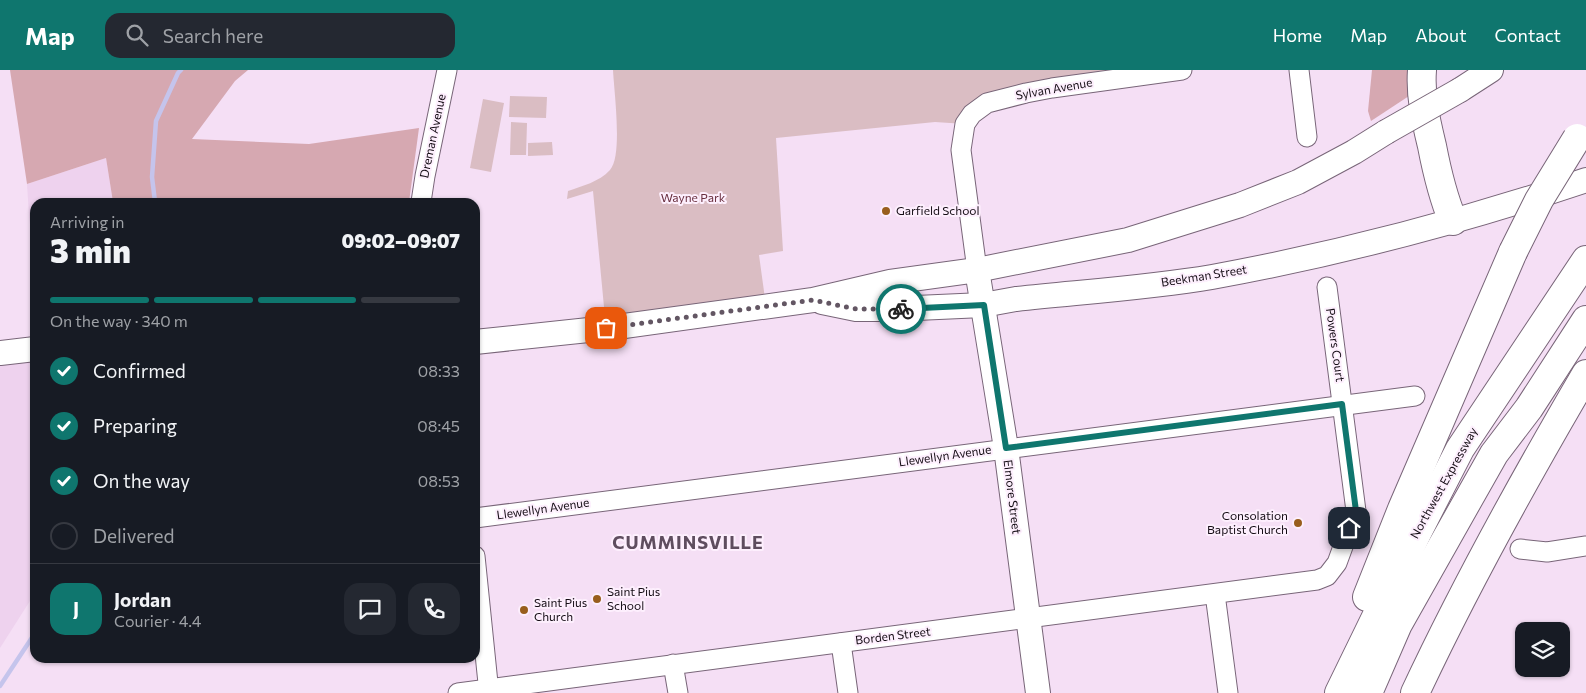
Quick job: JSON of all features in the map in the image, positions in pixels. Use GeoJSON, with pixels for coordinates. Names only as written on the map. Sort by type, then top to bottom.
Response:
{"type":"FeatureCollection","features":[{"type":"Feature","properties":{"kind":"highway"},"geometry":{"type":"LineString","coordinates":[[1422,70],[1420,87],[1422,104],[1446,206],[1453,221]]}},
{"type":"Feature","properties":{"kind":"highway"},"geometry":{"type":"LineString","coordinates":[[1328,693],[1402,509],[1513,252],[1539,200],[1582,132]]}},
{"type":"Feature","properties":{"kind":"highway","name":"Northwest Expressway"},"geometry":{"type":"LineString","coordinates":[[1339,693],[1460,449],[1586,260]]}},
{"type":"Feature","properties":{"kind":"highway"},"geometry":{"type":"LineString","coordinates":[[1368,693],[1398,624],[1494,454],[1529,408],[1586,320]]}},
{"type":"Feature","properties":{"kind":"highway"},"geometry":{"type":"LineString","coordinates":[[1415,693],[1437,646],[1533,463],[1586,374]]}},
{"type":"Feature","properties":{"kind":"main road","name":"Beekman Street"},"geometry":{"type":"LineString","coordinates":[[480,341],[617,327],[813,300],[890,282],[977,270],[1128,240],[1240,205],[1298,182],[1354,152],[1491,70]]}},
{"type":"Feature","properties":{"kind":"main road","name":"Beekman Street"},"geometry":{"type":"LineString","coordinates":[[813,300],[856,309],[984,305],[1016,299],[1211,277],[1320,256],[1453,221],[1586,180]]}},
{"type":"Feature","properties":{"kind":"main road","name":"Elmore Street"},"geometry":{"type":"LineString","coordinates":[[977,270],[1006,448],[1038,693]]}},
{"type":"Feature","properties":{"kind":"main road"},"geometry":{"type":"LineString","coordinates":[[0,353],[30,350]]}},
{"type":"Feature","properties":{"kind":"street","name":"Dreman Avenue"},"geometry":{"type":"LineString","coordinates":[[422,198],[447,70]]}},
{"type":"Feature","properties":{"kind":"street","name":"Sylvan Avenue"},"geometry":{"type":"LineString","coordinates":[[965,124],[972,114],[987,103],[1026,93],[1182,70]]}},
{"type":"Feature","properties":{"kind":"street"},"geometry":{"type":"LineString","coordinates":[[1299,70],[1307,137]]}},
{"type":"Feature","properties":{"kind":"street","name":"Elmore Street"},"geometry":{"type":"LineString","coordinates":[[965,124],[961,150],[977,270]]}},
{"type":"Feature","properties":{"kind":"street","name":"Powers Court"},"geometry":{"type":"LineString","coordinates":[[1327,287],[1356,511],[1337,563],[1327,576]]}},
{"type":"Feature","properties":{"kind":"street","name":"Llewellyn Avenue"},"geometry":{"type":"LineString","coordinates":[[480,517],[1415,396]]}},
{"type":"Feature","properties":{"kind":"street"},"geometry":{"type":"LineString","coordinates":[[1520,549],[1547,552],[1586,546]]}},
{"type":"Feature","properties":{"kind":"street","name":"Borden Street"},"geometry":{"type":"LineString","coordinates":[[458,693],[489,691],[674,664],[1215,594],[1317,580],[1327,576]]}},
{"type":"Feature","properties":{"kind":"street"},"geometry":{"type":"LineString","coordinates":[[1215,594],[1228,693]]}},
{"type":"Feature","properties":{"kind":"street"},"geometry":{"type":"LineString","coordinates":[[480,604],[489,691]]}},
{"type":"Feature","properties":{"kind":"street"},"geometry":{"type":"LineString","coordinates":[[841,643],[848,693]]}},
{"type":"Feature","properties":{"kind":"street"},"geometry":{"type":"LineString","coordinates":[[674,664],[678,693]]}},
{"type":"Feature","properties":{"kind":"shaded area"},"geometry":{"type":"Polygon","coordinates":[[[10,70],[248,70],[235,81],[192,139],[309,144],[419,128],[410,198],[112,198],[106,158],[27,184],[10,70]]]}},
{"type":"Feature","properties":{"kind":"shaded area"},"geometry":{"type":"Polygon","coordinates":[[[1372,70],[1412,70],[1409,96],[1371,121],[1368,111],[1372,70]]]}},
{"type":"Feature","properties":{"kind":"shaded area"},"geometry":{"type":"Polygon","coordinates":[[[106,158],[112,198],[30,198],[30,224],[27,184],[106,158]]]}},
{"type":"Feature","properties":{"kind":"shaded area"},"geometry":{"type":"Polygon","coordinates":[[[30,350],[30,601],[0,648],[0,353],[30,350]]]}},
{"type":"Feature","properties":{"kind":"green space","name":"Wayne Park"},"geometry":{"type":"Polygon","coordinates":[[[613,70],[1159,70],[1026,93],[965,124],[935,122],[776,138],[783,251],[759,255],[766,306],[606,328],[593,191],[567,199],[568,191],[601,178],[610,170],[614,163],[617,138],[613,70]]]}},
{"type":"Feature","properties":{"kind":"green space"},"geometry":{"type":"Polygon","coordinates":[[[510,96],[547,97],[546,118],[509,117],[510,96]]]}},
{"type":"Feature","properties":{"kind":"green space"},"geometry":{"type":"Polygon","coordinates":[[[483,99],[504,103],[491,172],[470,168],[483,99]]]}},
{"type":"Feature","properties":{"kind":"green space"},"geometry":{"type":"Polygon","coordinates":[[[511,122],[527,123],[526,155],[510,155],[511,122]]]}},
{"type":"Feature","properties":{"kind":"green space"},"geometry":{"type":"Polygon","coordinates":[[[552,142],[553,155],[528,156],[528,143],[552,142]]]}},
{"type":"Feature","properties":{"kind":"waterway"},"geometry":{"type":"LineString","coordinates":[[155,198],[152,177],[156,121],[181,70]]}},
{"type":"Feature","properties":{"kind":"waterway"},"geometry":{"type":"LineString","coordinates":[[0,686],[30,641]]}},
{"type":"Feature","properties":{"kind":"way so far"},"geometry":{"type":"LineString","coordinates":[[606,328],[813,300],[856,309],[901,309]]}},
{"type":"Feature","properties":{"kind":"place","name":"Garfield School"},"geometry":{"type":"Point","coordinates":[886,211]}},
{"type":"Feature","properties":{"kind":"place","name":"Consolation Baptist Church"},"geometry":{"type":"Point","coordinates":[1298,523]}},
{"type":"Feature","properties":{"kind":"place","name":"Saint Pius School"},"geometry":{"type":"Point","coordinates":[597,599]}},
{"type":"Feature","properties":{"kind":"place","name":"Saint Pius Church"},"geometry":{"type":"Point","coordinates":[524,610]}},
{"type":"Feature","properties":{"kind":"district","name":"CUMMINSVILLE"},"geometry":{"type":"Point","coordinates":[688,543]}},
{"type":"Feature","properties":{"kind":"route"},"geometry":{"type":"LineString","coordinates":[[901,309],[984,305],[1006,448],[1342,404],[1356,511],[1349,528]]}}]}
